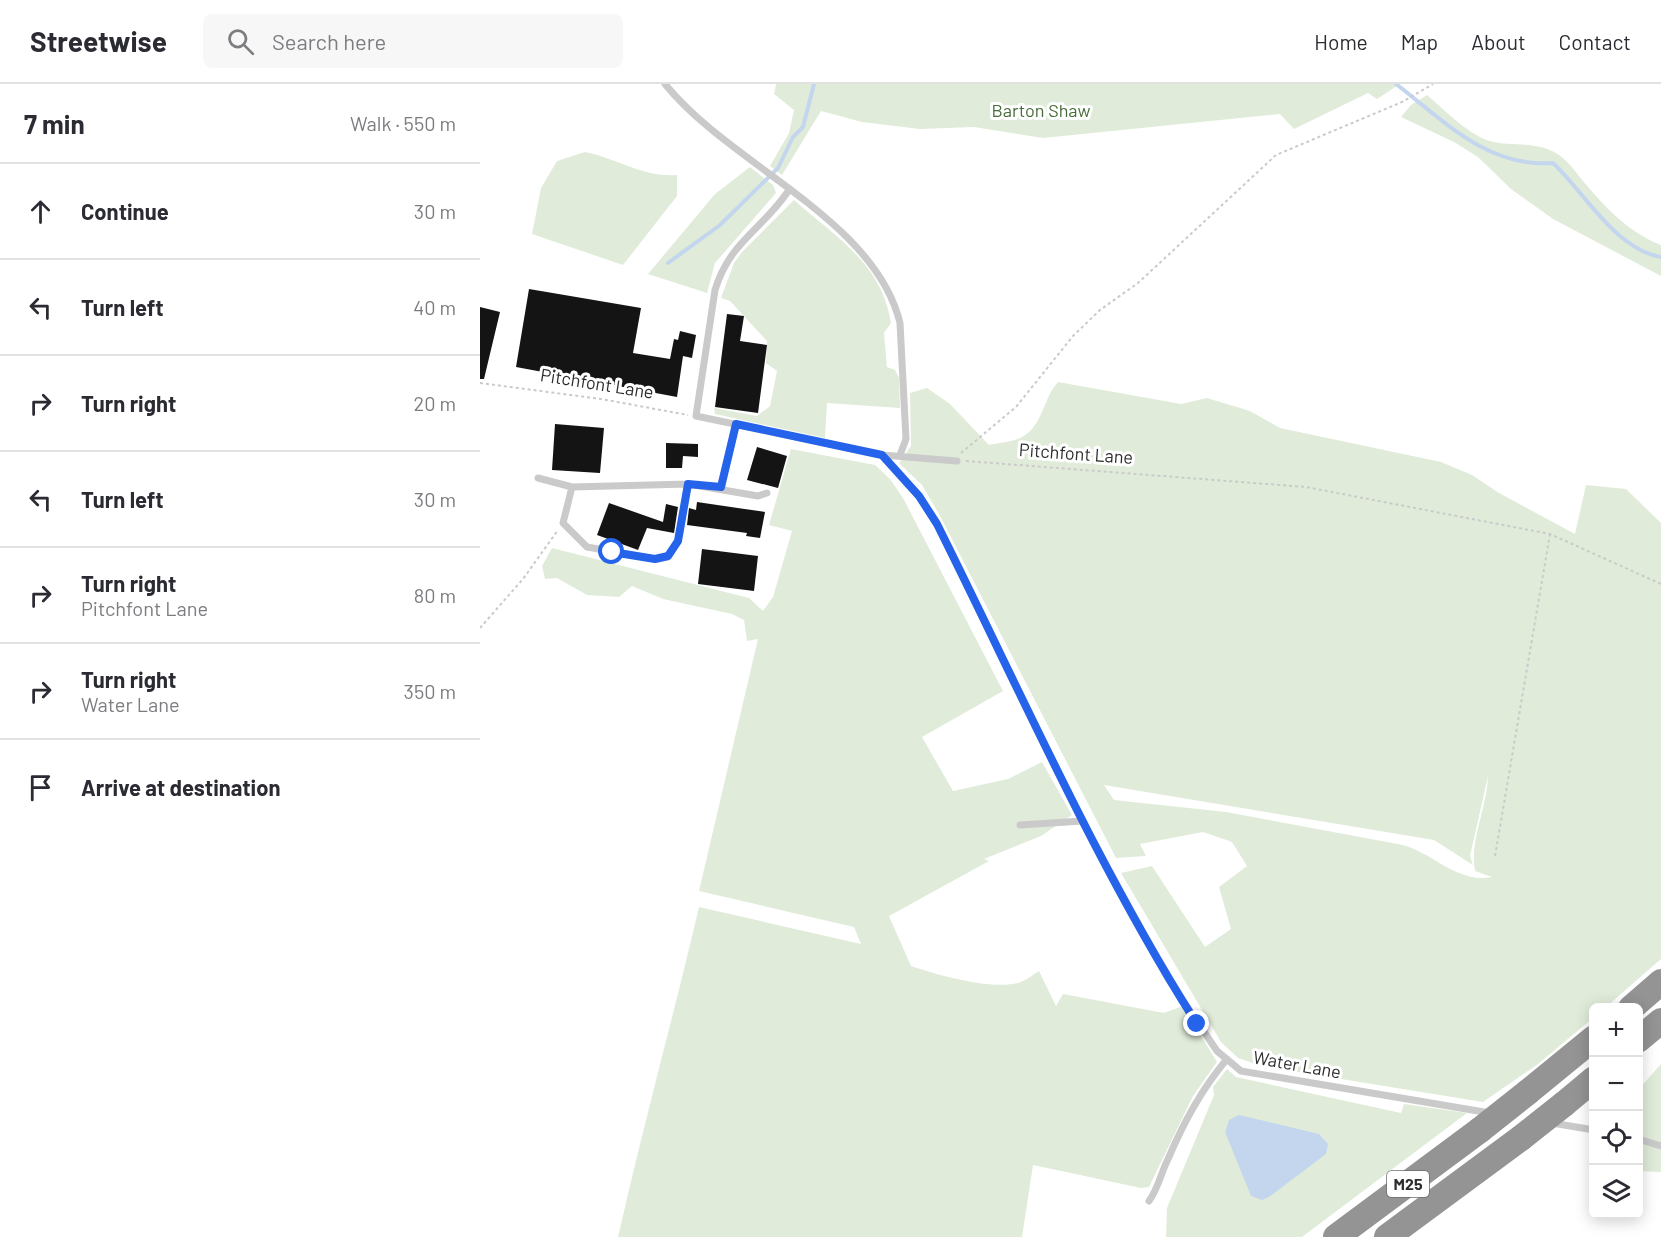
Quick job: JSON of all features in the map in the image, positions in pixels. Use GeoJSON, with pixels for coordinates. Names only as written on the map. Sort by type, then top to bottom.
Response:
{"type":"FeatureCollection","features":[{"type":"Feature","properties":{"kind":"highway"},"geometry":{"type":"LineString","coordinates":[[1637,1003],[1661,982]]}},
{"type":"Feature","properties":{"kind":"highway"},"geometry":{"type":"LineString","coordinates":[[1643,1036],[1661,1021]]}},
{"type":"Feature","properties":{"kind":"highway","name":"M25"},"geometry":{"type":"LineString","coordinates":[[1336,1237],[1480,1130],[1589,1041]]}},
{"type":"Feature","properties":{"kind":"highway","name":"M25"},"geometry":{"type":"LineString","coordinates":[[1387,1237],[1521,1125],[1564,1104],[1589,1082]]}},
{"type":"Feature","properties":{"kind":"lane"},"geometry":{"type":"LineString","coordinates":[[665,84],[704,123],[789,190],[865,255],[878,272],[896,307],[900,323],[906,439],[900,455]]}},
{"type":"Feature","properties":{"kind":"lane"},"geometry":{"type":"LineString","coordinates":[[789,190],[778,205],[728,256],[721,272],[715,290],[696,416],[882,455],[957,460]]}},
{"type":"Feature","properties":{"kind":"lane"},"geometry":{"type":"LineString","coordinates":[[721,487],[736,424]]}},
{"type":"Feature","properties":{"kind":"lane","name":"Water Lane"},"geometry":{"type":"LineString","coordinates":[[882,455],[919,496],[937,524],[1082,821],[1169,980],[1217,1051],[1241,1071],[1521,1125],[1589,1130]]}},
{"type":"Feature","properties":{"kind":"lane"},"geometry":{"type":"LineString","coordinates":[[538,478],[572,487],[688,484],[721,487],[758,496],[767,493]]}},
{"type":"Feature","properties":{"kind":"lane"},"geometry":{"type":"LineString","coordinates":[[572,487],[563,523],[587,547],[655,559],[668,556],[678,541],[688,484]]}},
{"type":"Feature","properties":{"kind":"lane"},"geometry":{"type":"LineString","coordinates":[[1020,825],[1082,821]]}},
{"type":"Feature","properties":{"kind":"lane"},"geometry":{"type":"LineString","coordinates":[[1149,1201],[1156,1192],[1160,1176],[1194,1102],[1227,1059]]}},
{"type":"Feature","properties":{"kind":"lane"},"geometry":{"type":"LineString","coordinates":[[1643,1141],[1661,1146]]}},
{"type":"Feature","properties":{"kind":"path"},"geometry":{"type":"LineString","coordinates":[[957,460],[961,453],[1016,407],[1073,336],[1100,310],[1138,284],[1276,155],[1402,102],[1433,84]]}},
{"type":"Feature","properties":{"kind":"path","name":"Pitchfont Lane"},"geometry":{"type":"LineString","coordinates":[[480,383],[601,399],[696,416]]}},
{"type":"Feature","properties":{"kind":"path","name":"Pitchfont Lane"},"geometry":{"type":"LineString","coordinates":[[957,460],[1306,487],[1550,534],[1661,584]]}},
{"type":"Feature","properties":{"kind":"path"},"geometry":{"type":"LineString","coordinates":[[480,628],[523,579],[563,523]]}},
{"type":"Feature","properties":{"kind":"path"},"geometry":{"type":"LineString","coordinates":[[1495,856],[1550,534]]}},
{"type":"Feature","properties":{"kind":"green space","name":"Barton Shaw"},"geometry":{"type":"Polygon","coordinates":[[[776,84],[1400,84],[1377,99],[1368,93],[1294,129],[1280,114],[1043,138],[974,127],[920,129],[862,122],[821,111],[782,175],[770,166],[789,133],[794,110],[774,94],[776,84]]]}},
{"type":"Feature","properties":{"kind":"green space"},"geometry":{"type":"Polygon","coordinates":[[[1427,95],[1481,138],[1498,143],[1539,146],[1562,158],[1618,218],[1649,240],[1661,245],[1661,276],[1553,219],[1511,189],[1478,157],[1454,142],[1401,117],[1411,105],[1427,95]]]}},
{"type":"Feature","properties":{"kind":"green space"},"geometry":{"type":"Polygon","coordinates":[[[585,152],[653,174],[677,175],[677,196],[623,265],[532,234],[541,188],[557,161],[585,152]]]}},
{"type":"Feature","properties":{"kind":"green space"},"geometry":{"type":"Polygon","coordinates":[[[750,167],[773,185],[776,193],[715,263],[707,293],[648,274],[715,194],[750,167]]]}},
{"type":"Feature","properties":{"kind":"green space"},"geometry":{"type":"Polygon","coordinates":[[[794,200],[855,253],[878,284],[886,302],[891,323],[884,333],[887,367],[895,370],[899,378],[900,408],[827,403],[825,438],[715,414],[714,408],[757,416],[770,406],[777,371],[766,363],[767,341],[730,301],[721,298],[734,263],[742,252],[794,200]]]}},
{"type":"Feature","properties":{"kind":"green space"},"geometry":{"type":"Polygon","coordinates":[[[1058,382],[1181,404],[1207,398],[1250,411],[1280,428],[1441,462],[1472,475],[1499,493],[1575,534],[1586,485],[1626,489],[1661,523],[1661,959],[1611,1003],[1589,1003],[1589,1021],[1538,1064],[1483,1102],[1261,1066],[1238,1058],[1221,1042],[1121,873],[1152,866],[1205,947],[1231,929],[1219,887],[1247,866],[1232,842],[1203,832],[1140,844],[1146,856],[1116,858],[939,514],[922,485],[899,463],[911,446],[910,393],[927,388],[950,404],[989,445],[1014,440],[1029,432],[1039,419],[1058,382]],[[1488,776],[1470,856],[1473,865],[1434,840],[1104,785],[1114,800],[1226,812],[1403,845],[1457,872],[1480,878],[1492,877],[1475,871],[1474,860],[1476,837],[1488,776]]]}},
{"type":"Feature","properties":{"kind":"green space"},"geometry":{"type":"Polygon","coordinates":[[[791,449],[875,465],[890,479],[903,498],[1003,691],[922,737],[953,791],[1008,779],[1042,762],[1072,815],[1041,836],[984,859],[989,861],[889,916],[911,966],[949,977],[993,985],[1018,983],[1039,971],[1056,1006],[1063,994],[1164,1013],[1183,1006],[1217,1062],[1193,1096],[1149,1187],[1141,1188],[1033,1165],[1022,1237],[618,1237],[699,907],[861,944],[854,927],[699,891],[758,639],[747,641],[744,620],[732,614],[663,599],[632,586],[619,597],[587,595],[557,578],[545,579],[542,566],[552,548],[749,598],[763,611],[773,597],[792,531],[769,525],[791,449]]]}},
{"type":"Feature","properties":{"kind":"green space"},"geometry":{"type":"Polygon","coordinates":[[[1661,1064],[1661,1172],[1643,1171],[1643,1084],[1661,1064]]]}},
{"type":"Feature","properties":{"kind":"green space"},"geometry":{"type":"Polygon","coordinates":[[[1227,1069],[1236,1077],[1401,1113],[1404,1104],[1467,1113],[1302,1237],[1166,1237],[1167,1208],[1214,1095],[1213,1087],[1227,1069]]]}},
{"type":"Feature","properties":{"kind":"water"},"geometry":{"type":"Polygon","coordinates":[[[1239,1115],[1319,1134],[1328,1144],[1326,1154],[1269,1197],[1262,1200],[1251,1196],[1225,1132],[1229,1120],[1239,1115]]]}},
{"type":"Feature","properties":{"kind":"building"},"geometry":{"type":"Polygon","coordinates":[[[529,289],[641,308],[633,353],[670,359],[674,339],[678,340],[680,331],[696,335],[692,358],[683,356],[677,397],[516,367],[529,289]]]}},
{"type":"Feature","properties":{"kind":"building"},"geometry":{"type":"Polygon","coordinates":[[[480,307],[500,312],[484,379],[480,379],[480,307]]]}},
{"type":"Feature","properties":{"kind":"building"},"geometry":{"type":"Polygon","coordinates":[[[727,314],[744,316],[740,341],[767,345],[758,413],[715,407],[727,314]]]}},
{"type":"Feature","properties":{"kind":"building"},"geometry":{"type":"Polygon","coordinates":[[[555,424],[604,428],[600,473],[552,470],[555,424]]]}},
{"type":"Feature","properties":{"kind":"building"},"geometry":{"type":"Polygon","coordinates":[[[666,443],[698,444],[698,457],[683,456],[682,468],[666,468],[666,443]]]}},
{"type":"Feature","properties":{"kind":"building"},"geometry":{"type":"Polygon","coordinates":[[[757,447],[787,456],[778,488],[747,480],[757,447]]]}},
{"type":"Feature","properties":{"kind":"building"},"geometry":{"type":"Polygon","coordinates":[[[697,502],[765,512],[760,538],[746,536],[747,533],[687,525],[689,508],[696,510],[697,502]]]}},
{"type":"Feature","properties":{"kind":"building"},"geometry":{"type":"Polygon","coordinates":[[[609,503],[663,522],[666,504],[678,507],[674,533],[647,528],[638,550],[597,535],[609,503]]]}},
{"type":"Feature","properties":{"kind":"building"},"geometry":{"type":"Polygon","coordinates":[[[702,549],[758,556],[754,591],[698,584],[702,549]]]}},
{"type":"Feature","properties":{"kind":"waterway"},"geometry":{"type":"LineString","coordinates":[[668,263],[720,225],[778,168],[793,137],[803,127],[814,84]]}},
{"type":"Feature","properties":{"kind":"waterway"},"geometry":{"type":"LineString","coordinates":[[1396,84],[1450,127],[1487,150],[1530,163],[1553,163],[1615,232],[1645,252],[1661,257]]}},
{"type":"Feature","properties":{"kind":"route"},"geometry":{"type":"LineString","coordinates":[[612,552],[655,559],[668,556],[678,541],[688,484],[721,487],[736,424],[882,455],[919,496],[937,524],[1082,821],[1169,980],[1197,1024]]}}]}
